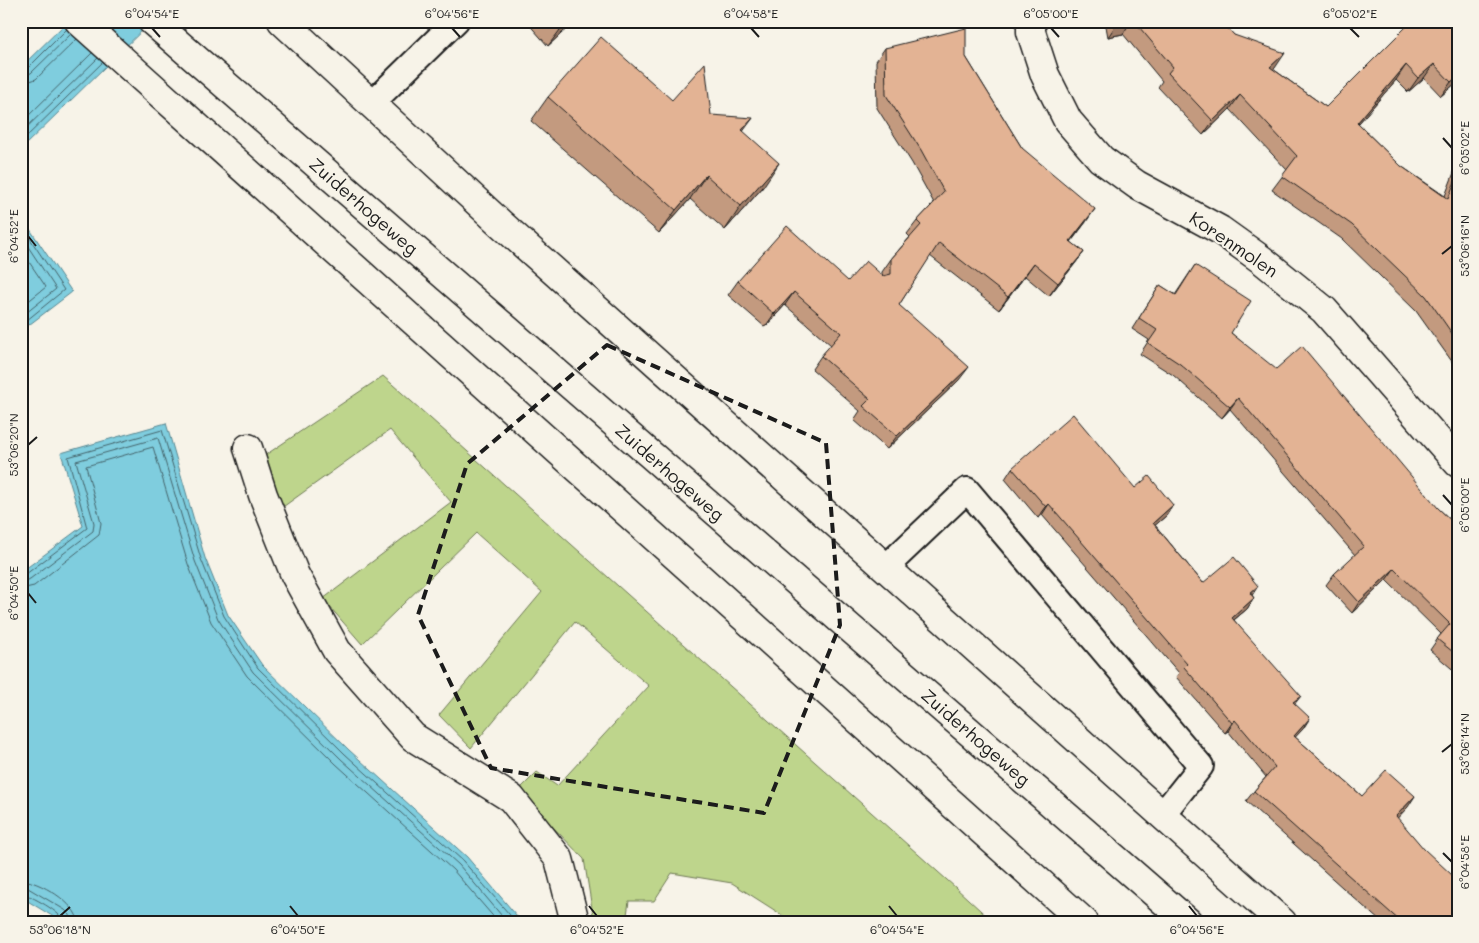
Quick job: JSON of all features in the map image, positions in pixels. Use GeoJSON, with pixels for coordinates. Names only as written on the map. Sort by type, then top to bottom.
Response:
{"type":"FeatureCollection","features":[{"type":"Feature","properties":{"kind":"main road"},"geometry":{"type":"LineString","coordinates":[[79,21],[1084,922]]}},
{"type":"Feature","properties":{"kind":"main road","name":"Zuiderhogeweg"},"geometry":{"type":"LineString","coordinates":[[152,21],[1188,922]]}},
{"type":"Feature","properties":{"kind":"main road"},"geometry":{"type":"LineString","coordinates":[[282,21],[500,223],[1282,922]]}},
{"type":"Feature","properties":{"kind":"main road","name":"Korenmolen"},"geometry":{"type":"LineString","coordinates":[[1031,21],[1032,32],[1045,75],[1068,120],[1101,159],[1137,185],[1220,230],[1262,260],[1324,310],[1458,463]]}},
{"type":"Feature","properties":{"kind":"main road"},"geometry":{"type":"LineString","coordinates":[[248,448],[262,495],[295,575],[337,651],[413,737],[511,798],[559,859],[575,922]]}},
{"type":"Feature","properties":{"kind":"lane"},"geometry":{"type":"LineString","coordinates":[[371,104],[456,21]]}},
{"type":"Feature","properties":{"kind":"lane"},"geometry":{"type":"LineString","coordinates":[[885,568],[968,490],[1201,766],[1162,815]]}},
{"type":"Feature","properties":{"kind":"highlighted area"},"geometry":{"type":"Polygon","coordinates":[[[607,345],[826,443],[840,625],[764,813],[491,768],[418,615],[467,464],[607,345]]]}},
{"type":"Feature","properties":{"kind":"green space"},"geometry":{"type":"Polygon","coordinates":[[[383,376],[993,922],[793,922],[732,883],[672,873],[654,901],[629,901],[626,922],[594,921],[584,859],[518,791],[537,772],[557,786],[649,686],[575,622],[471,748],[439,715],[542,592],[476,533],[362,644],[323,599],[451,502],[390,430],[280,509],[264,456],[383,376]]]}},
{"type":"Feature","properties":{"kind":"water"},"geometry":{"type":"Polygon","coordinates":[[[68,21],[152,21],[21,149],[21,67],[68,21]]]}},
{"type":"Feature","properties":{"kind":"water"},"geometry":{"type":"Polygon","coordinates":[[[21,216],[72,292],[21,331],[21,216]]]}},
{"type":"Feature","properties":{"kind":"water"},"geometry":{"type":"Polygon","coordinates":[[[166,423],[205,558],[228,615],[262,665],[349,750],[467,857],[522,922],[62,922],[21,897],[21,572],[83,526],[61,453],[166,423]]]}},
{"type":"Feature","properties":{"kind":"building"},"geometry":{"type":"Polygon","coordinates":[[[552,21],[569,21],[560,30],[552,21]]]}},
{"type":"Feature","properties":{"kind":"building"},"geometry":{"type":"Polygon","coordinates":[[[1134,21],[1221,21],[1234,35],[1285,53],[1270,67],[1326,107],[1412,21],[1458,21],[1458,76],[1451,82],[1434,64],[1418,78],[1406,65],[1357,123],[1401,166],[1448,199],[1458,174],[1458,342],[1426,296],[1352,225],[1282,176],[1297,156],[1240,95],[1213,121],[1168,73],[1173,67],[1134,21]]]}},
{"type":"Feature","properties":{"kind":"building"},"geometry":{"type":"Polygon","coordinates":[[[966,28],[966,57],[1022,148],[1095,209],[1070,241],[1084,252],[1058,283],[1034,263],[1008,297],[939,243],[899,305],[969,367],[897,436],[863,406],[870,399],[821,356],[841,333],[794,292],[774,314],[738,281],[787,226],[848,281],[866,261],[883,276],[891,274],[891,259],[921,225],[917,221],[944,192],[921,150],[886,95],[885,48],[966,28]]]}},
{"type":"Feature","properties":{"kind":"building"},"geometry":{"type":"Polygon","coordinates":[[[601,37],[672,100],[705,63],[711,115],[753,118],[742,130],[779,163],[741,206],[706,175],[676,210],[548,97],[601,37]]]}},
{"type":"Feature","properties":{"kind":"building"},"geometry":{"type":"Polygon","coordinates":[[[1195,265],[1251,301],[1231,333],[1276,369],[1302,346],[1438,508],[1458,527],[1458,656],[1437,639],[1450,624],[1394,569],[1359,602],[1334,574],[1364,546],[1238,398],[1230,407],[1180,364],[1148,343],[1157,330],[1139,318],[1160,285],[1176,295],[1195,265]]]}},
{"type":"Feature","properties":{"kind":"building"},"geometry":{"type":"Polygon","coordinates":[[[1073,414],[1135,488],[1149,476],[1173,505],[1153,523],[1203,583],[1234,557],[1258,586],[1250,593],[1254,598],[1232,618],[1301,696],[1293,702],[1310,718],[1294,736],[1362,796],[1386,770],[1415,796],[1396,816],[1424,849],[1452,875],[1458,869],[1458,922],[1401,922],[1254,791],[1275,767],[1235,720],[1232,723],[1184,667],[1187,664],[1049,504],[1046,507],[1012,468],[1073,414]]]}}]}
